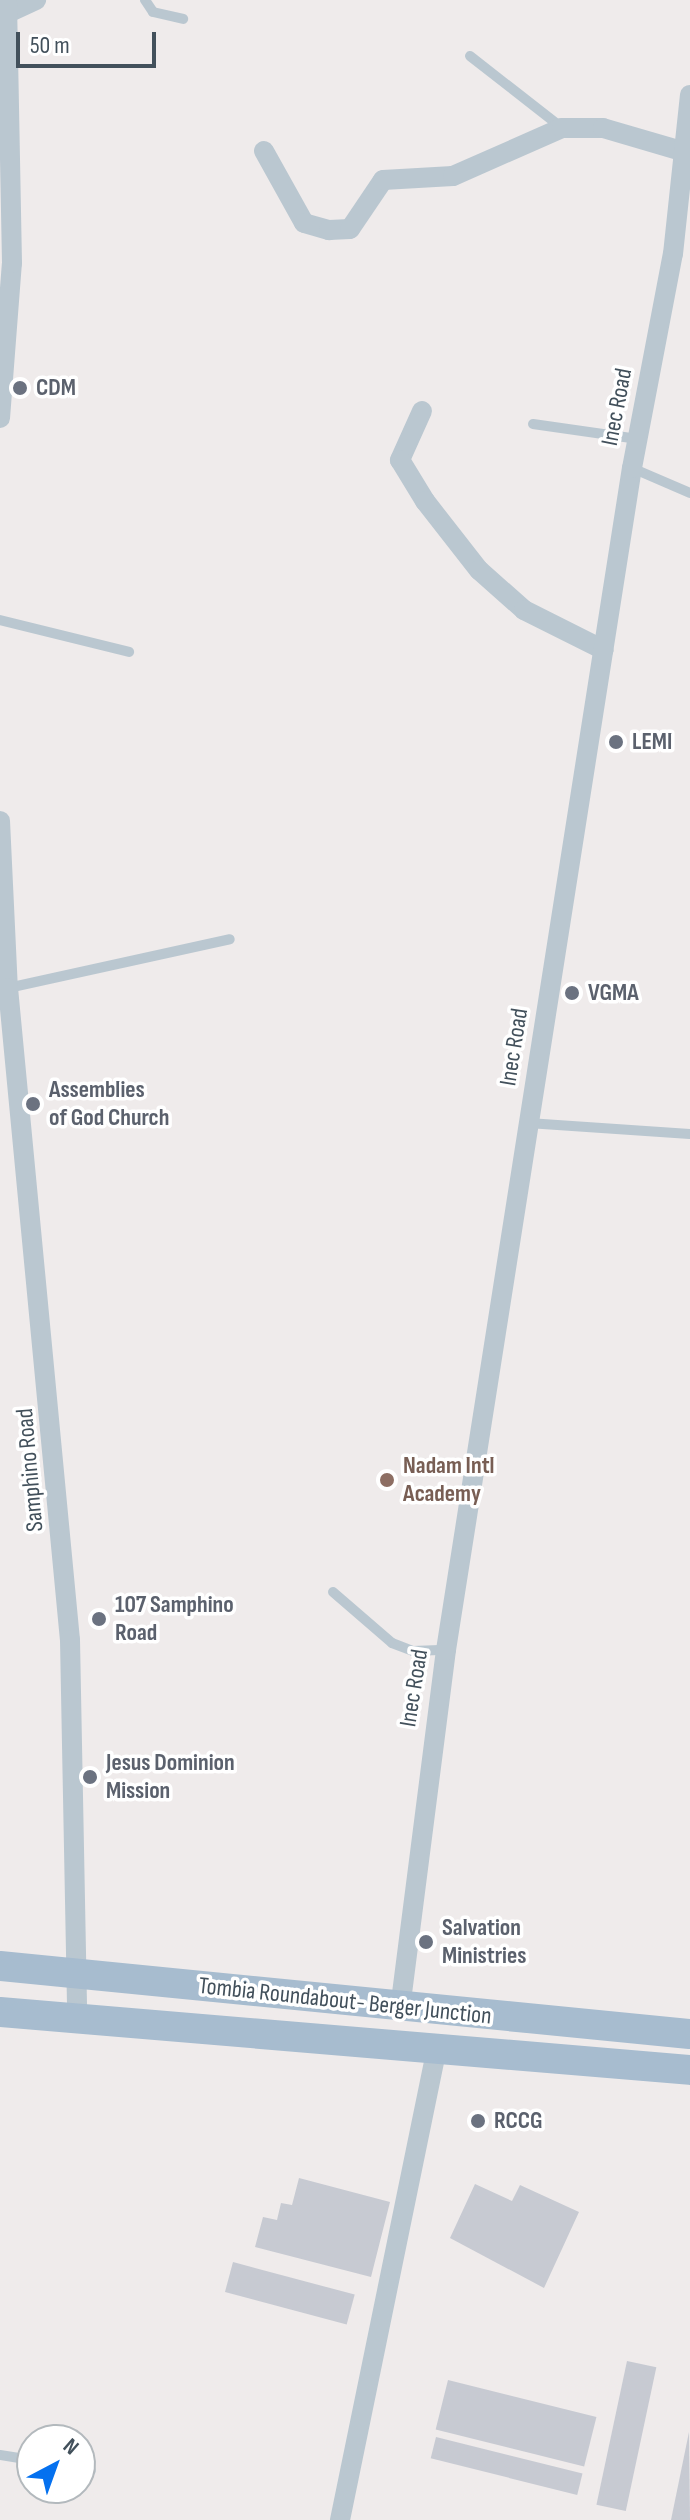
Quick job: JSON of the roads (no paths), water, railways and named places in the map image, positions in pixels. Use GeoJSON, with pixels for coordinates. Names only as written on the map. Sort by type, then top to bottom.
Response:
{"type":"FeatureCollection","features":[{"type":"Feature","properties":{"kind":"main road","name":"Tombia Roundabout- Berger Junction"},"geometry":{"type":"LineString","coordinates":[[0,1966],[400,2009],[690,2034]]}},
{"type":"Feature","properties":{"kind":"main road","name":"Tombia Roundabout- Berger Junction"},"geometry":{"type":"LineString","coordinates":[[0,2012],[690,2070]]}},
{"type":"Feature","properties":{"kind":"street"},"geometry":{"type":"LineString","coordinates":[[0,418],[12,263],[8,6],[36,0]]}},
{"type":"Feature","properties":{"kind":"street","name":"Inec Road"},"geometry":{"type":"LineString","coordinates":[[400,2009],[446,1650],[632,468],[681,255],[690,95]]}},
{"type":"Feature","properties":{"kind":"street"},"geometry":{"type":"LineString","coordinates":[[264,151],[304,223],[350,229],[383,180],[453,176],[562,128],[603,128],[685,152]]}},
{"type":"Feature","properties":{"kind":"street"},"geometry":{"type":"LineString","coordinates":[[422,411],[400,460],[425,501],[479,570],[524,610],[604,650]]}},
{"type":"Feature","properties":{"kind":"street","name":"Samphino Road"},"geometry":{"type":"LineString","coordinates":[[0,821],[8,988],[69,1626],[81,1973],[77,2019]]}},
{"type":"Feature","properties":{"kind":"street"},"geometry":{"type":"LineString","coordinates":[[340,2520],[437,2049]]}},
{"type":"Feature","properties":{"kind":"lane"},"geometry":{"type":"LineString","coordinates":[[145,0],[153,12],[183,19]]}},
{"type":"Feature","properties":{"kind":"lane"},"geometry":{"type":"LineString","coordinates":[[470,56],[562,128]]}},
{"type":"Feature","properties":{"kind":"lane"},"geometry":{"type":"LineString","coordinates":[[533,424],[638,439]]}},
{"type":"Feature","properties":{"kind":"lane"},"geometry":{"type":"LineString","coordinates":[[632,468],[690,493]]}},
{"type":"Feature","properties":{"kind":"lane"},"geometry":{"type":"LineString","coordinates":[[0,620],[129,652]]}},
{"type":"Feature","properties":{"kind":"lane"},"geometry":{"type":"LineString","coordinates":[[8,988],[230,939]]}},
{"type":"Feature","properties":{"kind":"lane"},"geometry":{"type":"LineString","coordinates":[[528,1123],[690,1134]]}},
{"type":"Feature","properties":{"kind":"lane"},"geometry":{"type":"LineString","coordinates":[[333,1592],[392,1643],[446,1650]]}},
{"type":"Feature","properties":{"kind":"place","name":"CDM"},"geometry":{"type":"Point","coordinates":[20,388]}},
{"type":"Feature","properties":{"kind":"place","name":"LEMI"},"geometry":{"type":"Point","coordinates":[616,742]}},
{"type":"Feature","properties":{"kind":"place","name":"VGMA"},"geometry":{"type":"Point","coordinates":[572,993]}},
{"type":"Feature","properties":{"kind":"place","name":"Assemblies of God Church"},"geometry":{"type":"Point","coordinates":[33,1104]}},
{"type":"Feature","properties":{"kind":"place","name":"Nadam Intl Academy"},"geometry":{"type":"Point","coordinates":[387,1480]}},
{"type":"Feature","properties":{"kind":"place","name":"107 Samphino Road"},"geometry":{"type":"Point","coordinates":[99,1619]}},
{"type":"Feature","properties":{"kind":"place","name":"Jesus Dominion Mission"},"geometry":{"type":"Point","coordinates":[90,1777]}},
{"type":"Feature","properties":{"kind":"place","name":"Salvation Ministries"},"geometry":{"type":"Point","coordinates":[426,1942]}},
{"type":"Feature","properties":{"kind":"place","name":"RCCG"},"geometry":{"type":"Point","coordinates":[478,2121]}}]}
